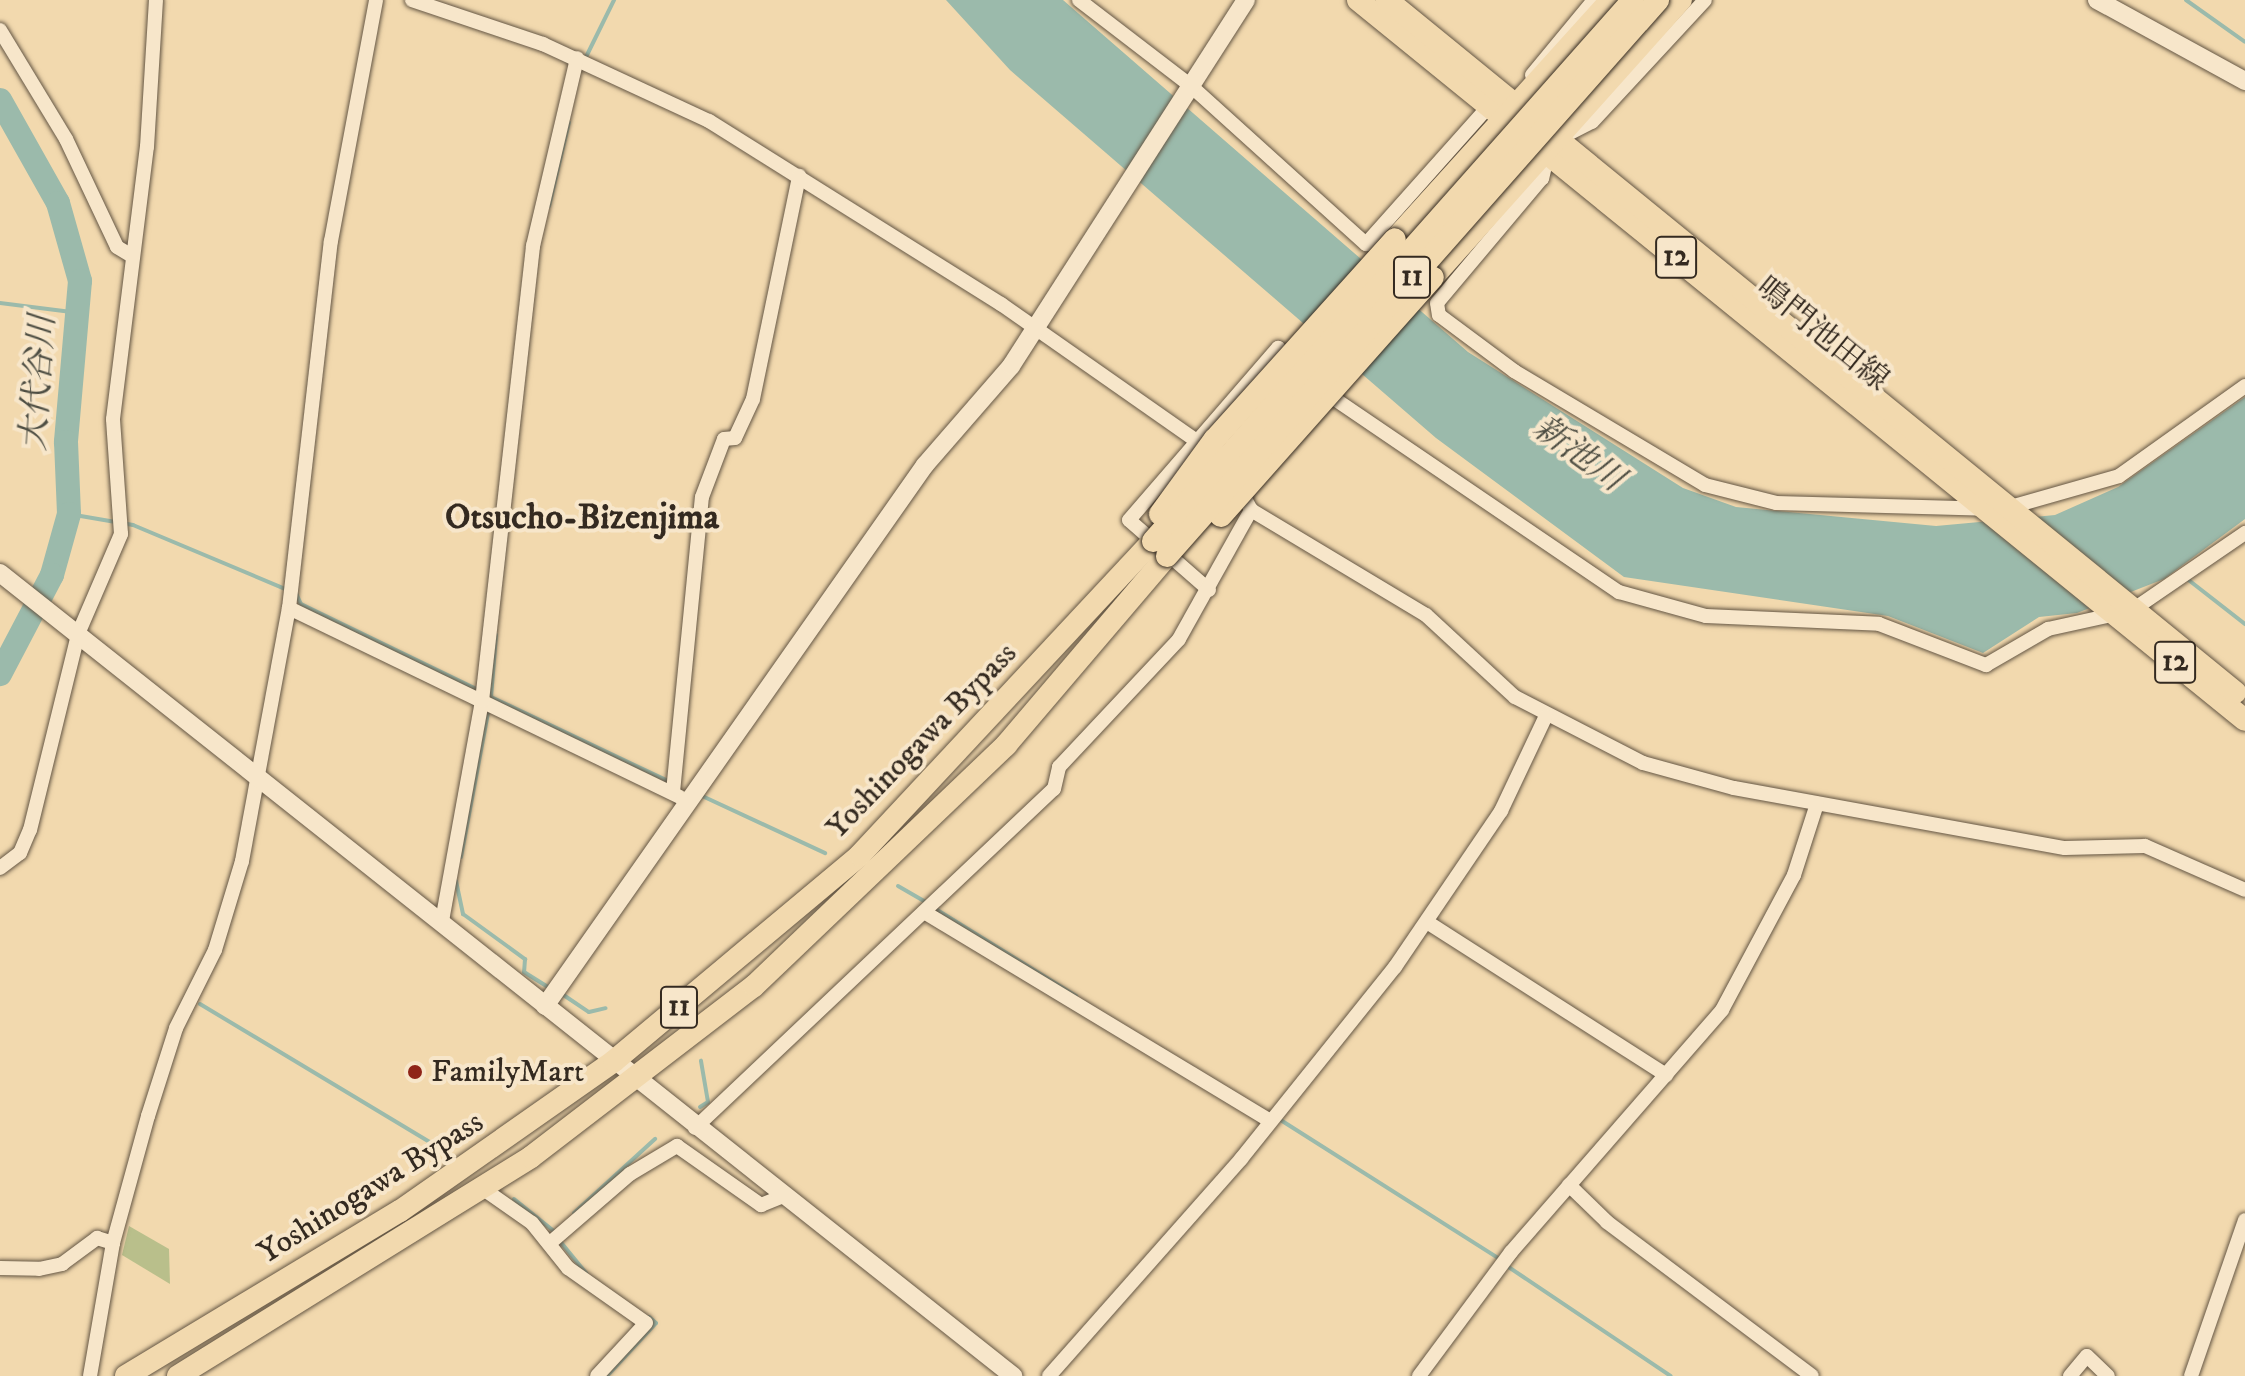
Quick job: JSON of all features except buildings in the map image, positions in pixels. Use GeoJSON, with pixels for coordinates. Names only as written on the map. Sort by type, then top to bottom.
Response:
{"type":"FeatureCollection","features":[{"type":"Feature","properties":{"kind":"main road","name":"鳴門池田線"},"geometry":{"type":"LineString","coordinates":[[1358,0],[1501,109],[1555,145],[2120,607],[2245,700]]}},
{"type":"Feature","properties":{"kind":"main road","name":"鳴門池田線"},"geometry":{"type":"LineString","coordinates":[[1387,0],[1501,109]]}},
{"type":"Feature","properties":{"kind":"main road"},"geometry":{"type":"LineString","coordinates":[[1501,109],[1557,58],[1611,0]]}},
{"type":"Feature","properties":{"kind":"main road","name":"Yoshinogawa Bypass"},"geometry":{"type":"LineString","coordinates":[[178,1376],[482,1188],[638,1081],[881,870],[1085,660],[1160,549],[1633,0]]}},
{"type":"Feature","properties":{"kind":"main road","name":"Yoshinogawa Bypass"},"geometry":{"type":"LineString","coordinates":[[126,1376],[400,1211],[614,1061],[860,855],[1115,583],[1160,549],[1658,0]]}},
{"type":"Feature","properties":{"kind":"main road"},"geometry":{"type":"LineString","coordinates":[[1160,549],[1433,277],[1555,145],[1610,78],[1681,0]]}},
{"type":"Feature","properties":{"kind":"main road","name":"11"},"geometry":{"type":"LineString","coordinates":[[1160,549],[1214,440],[1395,239],[1501,109]]}},
{"type":"Feature","properties":{"kind":"main road","name":"鳴門池田線"},"geometry":{"type":"LineString","coordinates":[[2120,607],[2245,720]]}},
{"type":"Feature","properties":{"kind":"street"},"geometry":{"type":"LineString","coordinates":[[0,868],[20,853],[30,830],[72,630],[121,534],[113,419],[156,0]]}},
{"type":"Feature","properties":{"kind":"street"},"geometry":{"type":"LineString","coordinates":[[90,1376],[113,1243],[176,1028],[220,935],[242,861],[254,772],[289,608],[331,241],[376,0]]}},
{"type":"Feature","properties":{"kind":"street"},"geometry":{"type":"LineString","coordinates":[[412,0],[577,58],[709,121],[799,176],[1035,327],[1198,437],[1251,510],[1426,615],[1546,716],[1666,771],[1817,804],[2065,848],[2145,846],[2245,890]]}},
{"type":"Feature","properties":{"kind":"street"},"geometry":{"type":"LineString","coordinates":[[1079,0],[1189,89],[1366,244],[1501,109],[1594,0]]}},
{"type":"Feature","properties":{"kind":"street"},"geometry":{"type":"LineString","coordinates":[[545,1006],[680,797],[925,465],[979,408],[1035,327],[1246,0]]}},
{"type":"Feature","properties":{"kind":"street"},"geometry":{"type":"LineString","coordinates":[[1705,0],[1592,122],[1555,145],[1542,178],[1437,303],[1439,315],[1514,371],[1705,485],[1776,503],[2001,511],[2119,476],[2245,386]]}},
{"type":"Feature","properties":{"kind":"street"},"geometry":{"type":"LineString","coordinates":[[2097,0],[2245,81]]}},
{"type":"Feature","properties":{"kind":"street"},"geometry":{"type":"LineString","coordinates":[[0,30],[66,139],[117,247],[132,256]]}},
{"type":"Feature","properties":{"kind":"street"},"geometry":{"type":"LineString","coordinates":[[442,921],[482,701],[533,246],[577,58]]}},
{"type":"Feature","properties":{"kind":"street"},"geometry":{"type":"LineString","coordinates":[[680,797],[700,508],[724,439],[735,438],[753,399],[799,176]]}},
{"type":"Feature","properties":{"kind":"street"},"geometry":{"type":"LineString","coordinates":[[1209,590],[1129,520],[1278,348],[1342,408],[1514,514],[1619,592],[1706,616],[1879,624],[1986,665],[2048,629],[2120,607],[2245,533]]}},
{"type":"Feature","properties":{"kind":"street"},"geometry":{"type":"LineString","coordinates":[[695,1128],[1054,789],[1059,767],[1152,674],[1209,590],[1251,510]]}},
{"type":"Feature","properties":{"kind":"street"},"geometry":{"type":"LineString","coordinates":[[3,576],[442,921],[781,1197],[1013,1376]]}},
{"type":"Feature","properties":{"kind":"street"},"geometry":{"type":"LineString","coordinates":[[289,608],[680,797]]}},
{"type":"Feature","properties":{"kind":"street"},"geometry":{"type":"LineString","coordinates":[[1049,1376],[1270,1121],[1427,922],[1501,811],[1546,716]]}},
{"type":"Feature","properties":{"kind":"street"},"geometry":{"type":"LineString","coordinates":[[1419,1376],[1569,1185],[1722,1010],[1794,875],[1817,804]]}},
{"type":"Feature","properties":{"kind":"street"},"geometry":{"type":"LineString","coordinates":[[924,912],[1270,1121]]}},
{"type":"Feature","properties":{"kind":"street"},"geometry":{"type":"LineString","coordinates":[[1427,922],[1666,1075]]}},
{"type":"Feature","properties":{"kind":"street"},"geometry":{"type":"LineString","coordinates":[[555,1241],[630,1174],[677,1146],[761,1205],[781,1197]]}},
{"type":"Feature","properties":{"kind":"street"},"geometry":{"type":"LineString","coordinates":[[1569,1185],[1607,1222],[1812,1376]]}},
{"type":"Feature","properties":{"kind":"street"},"geometry":{"type":"LineString","coordinates":[[482,1188],[555,1241],[568,1268],[646,1323],[597,1376]]}},
{"type":"Feature","properties":{"kind":"street"},"geometry":{"type":"LineString","coordinates":[[2191,1376],[2245,1220]]}},
{"type":"Feature","properties":{"kind":"street"},"geometry":{"type":"LineString","coordinates":[[0,1268],[39,1269],[97,1238],[113,1243]]}},
{"type":"Feature","properties":{"kind":"street"},"geometry":{"type":"LineString","coordinates":[[2070,1376],[2087,1356],[2108,1376]]}},
{"type":"Feature","properties":{"kind":"green space"},"geometry":{"type":"Polygon","coordinates":[[[129,1226],[169,1249],[170,1284],[122,1255],[129,1226]]]}},
{"type":"Feature","properties":{"kind":"water","name":"新池川"},"geometry":{"type":"Polygon","coordinates":[[[946,0],[1063,0],[1468,352],[1683,488],[1736,507],[1936,526],[2055,515],[2118,487],[2245,397],[2245,519],[2164,579],[2077,613],[2039,617],[1983,653],[1888,616],[1624,577],[1436,438],[1010,70],[946,0]]]}},
{"type":"Feature","properties":{"kind":"waterway"},"geometry":{"type":"LineString","coordinates":[[585,59],[614,0]]}},
{"type":"Feature","properties":{"kind":"waterway"},"geometry":{"type":"LineString","coordinates":[[2186,0],[2245,42]]}},
{"type":"Feature","properties":{"kind":"waterway","name":"大代谷川"},"geometry":{"type":"LineString","coordinates":[[0,100],[58,203],[80,281],[66,442],[69,514],[52,575],[0,674]]}},
{"type":"Feature","properties":{"kind":"waterway"},"geometry":{"type":"LineString","coordinates":[[549,206],[569,122]]}},
{"type":"Feature","properties":{"kind":"waterway"},"geometry":{"type":"LineString","coordinates":[[0,303],[79,313]]}},
{"type":"Feature","properties":{"kind":"waterway"},"geometry":{"type":"LineString","coordinates":[[69,514],[133,525],[288,590]]}},
{"type":"Feature","properties":{"kind":"waterway"},"geometry":{"type":"LineString","coordinates":[[2186,578],[2245,624]]}},
{"type":"Feature","properties":{"kind":"waterway"},"geometry":{"type":"LineString","coordinates":[[296,593],[301,604],[480,691]]}},
{"type":"Feature","properties":{"kind":"waterway"},"geometry":{"type":"LineString","coordinates":[[496,635],[491,697],[670,782]]}},
{"type":"Feature","properties":{"kind":"waterway"},"geometry":{"type":"LineString","coordinates":[[461,857],[489,708]]}},
{"type":"Feature","properties":{"kind":"waterway"},"geometry":{"type":"LineString","coordinates":[[700,795],[825,853]]}},
{"type":"Feature","properties":{"kind":"waterway"},"geometry":{"type":"LineString","coordinates":[[456,881],[463,914],[525,959],[524,972],[551,989]]}},
{"type":"Feature","properties":{"kind":"waterway"},"geometry":{"type":"LineString","coordinates":[[898,886],[927,903]]}},
{"type":"Feature","properties":{"kind":"waterway"},"geometry":{"type":"LineString","coordinates":[[934,908],[1076,996]]}},
{"type":"Feature","properties":{"kind":"waterway"},"geometry":{"type":"LineString","coordinates":[[562,994],[589,1012],[606,1008]]}},
{"type":"Feature","properties":{"kind":"waterway"},"geometry":{"type":"LineString","coordinates":[[200,1004],[441,1149]]}},
{"type":"Feature","properties":{"kind":"waterway"},"geometry":{"type":"LineString","coordinates":[[700,1107],[708,1102],[701,1061]]}},
{"type":"Feature","properties":{"kind":"waterway"},"geometry":{"type":"LineString","coordinates":[[1279,1119],[1501,1260]]}},
{"type":"Feature","properties":{"kind":"waterway"},"geometry":{"type":"LineString","coordinates":[[574,1213],[655,1139]]}},
{"type":"Feature","properties":{"kind":"waterway"},"geometry":{"type":"LineString","coordinates":[[514,1199],[555,1232]]}},
{"type":"Feature","properties":{"kind":"waterway"},"geometry":{"type":"LineString","coordinates":[[559,1240],[586,1273]]}},
{"type":"Feature","properties":{"kind":"waterway"},"geometry":{"type":"LineString","coordinates":[[1507,1266],[1671,1376]]}},
{"type":"Feature","properties":{"kind":"waterway"},"geometry":{"type":"LineString","coordinates":[[607,1376],[656,1323],[649,1317]]}},
{"type":"Feature","properties":{"kind":"place","name":"FamilyMart"},"geometry":{"type":"Point","coordinates":[415,1072]}},
{"type":"Feature","properties":{"kind":"district","name":"Otsucho-Bizenjima"},"geometry":{"type":"Point","coordinates":[582,518]}}]}
